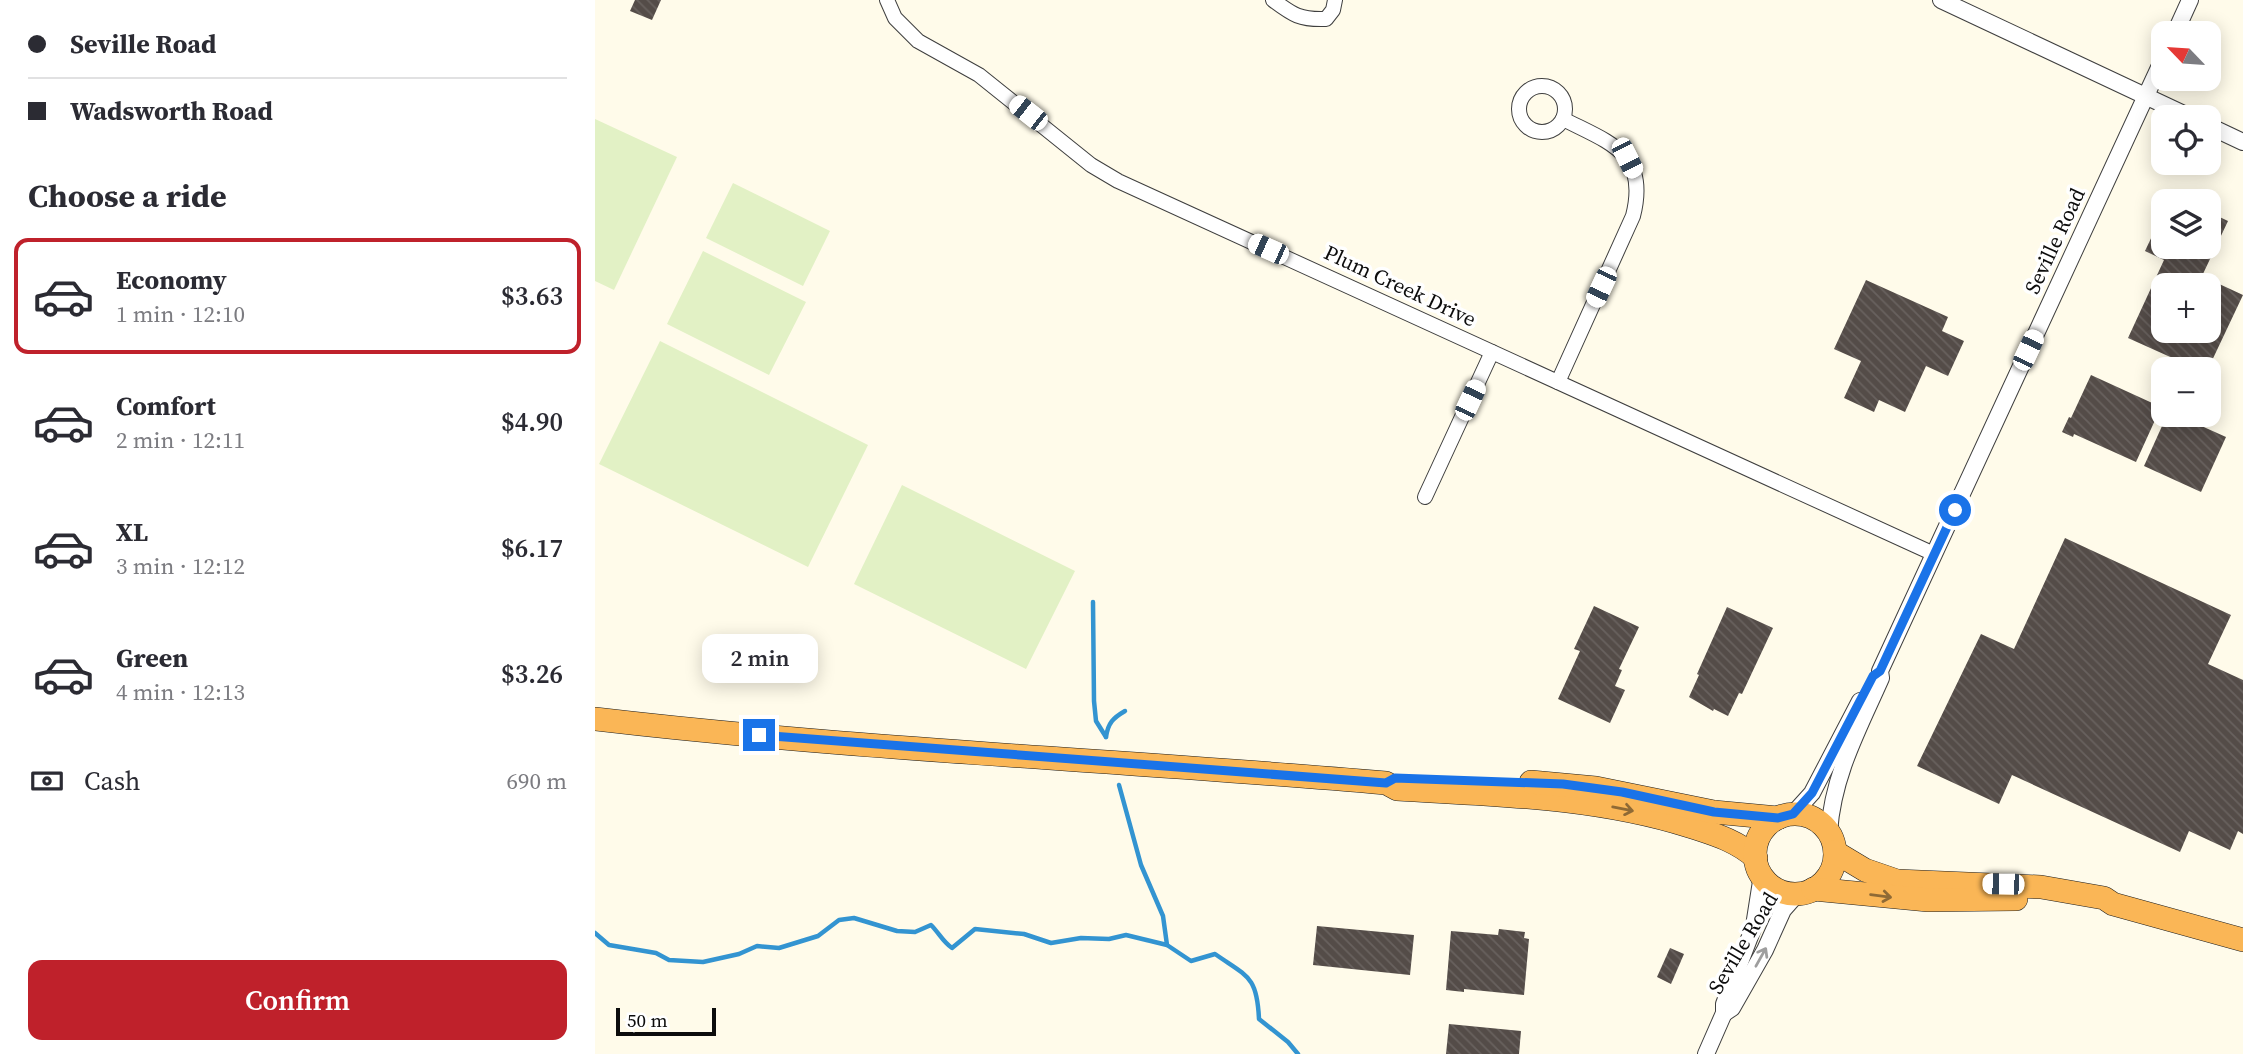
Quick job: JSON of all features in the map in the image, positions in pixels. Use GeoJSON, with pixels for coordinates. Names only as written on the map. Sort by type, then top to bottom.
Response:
{"type":"FeatureCollection","features":[{"type":"Feature","properties":{"kind":"highway"},"geometry":{"type":"LineString","coordinates":[[595,719],[833,742],[1386,783],[1397,789],[1545,798],[1618,808],[1673,821],[1719,836],[1739,845],[1759,867],[1767,882],[1781,891],[1928,900],[2035,899],[2103,906],[2113,904]]}},
{"type":"Feature","properties":{"kind":"highway"},"geometry":{"type":"LineString","coordinates":[[1386,783],[1395,778],[1563,784],[1622,792],[1714,812],[1809,816],[1824,825],[1832,842],[1865,870],[1897,881],[2041,887],[2104,898],[2113,904],[2243,940]]}},
{"type":"Feature","properties":{"kind":"highway"},"geometry":{"type":"LineString","coordinates":[[1759,867],[1756,846],[1760,834],[1785,816]]}},
{"type":"Feature","properties":{"kind":"highway"},"geometry":{"type":"LineString","coordinates":[[1805,891],[1821,884],[1832,870],[1832,842]]}},
{"type":"Feature","properties":{"kind":"street","name":"Plum Creek Drive"},"geometry":{"type":"LineString","coordinates":[[887,0],[895,18],[918,41],[979,75],[1091,165],[1118,181],[1934,554]]}},
{"type":"Feature","properties":{"kind":"street"},"geometry":{"type":"LineString","coordinates":[[1273,0],[1292,15],[1307,20],[1325,19],[1333,10],[1335,0]]}},
{"type":"Feature","properties":{"kind":"street"},"geometry":{"type":"LineString","coordinates":[[1941,0],[2165,105]]}},
{"type":"Feature","properties":{"kind":"street"},"geometry":{"type":"LineString","coordinates":[[2180,21],[2190,0]]}},
{"type":"Feature","properties":{"kind":"street","name":"Seville Road"},"geometry":{"type":"LineString","coordinates":[[1785,816],[1812,793],[1873,676],[1880,671],[2151,85]]}},
{"type":"Feature","properties":{"kind":"street"},"geometry":{"type":"LineString","coordinates":[[1558,382],[1633,216],[1637,201],[1634,172],[1627,158],[1617,147],[1563,119]]}},
{"type":"Feature","properties":{"kind":"street"},"geometry":{"type":"LineString","coordinates":[[2221,132],[2243,142]]}},
{"type":"Feature","properties":{"kind":"street"},"geometry":{"type":"LineString","coordinates":[[1425,497],[1492,352]]}},
{"type":"Feature","properties":{"kind":"street","name":"Seville Road"},"geometry":{"type":"LineString","coordinates":[[1832,842],[1832,799],[1838,775],[1881,678],[1880,671]]}},
{"type":"Feature","properties":{"kind":"street","name":"Seville Road"},"geometry":{"type":"LineString","coordinates":[[1706,1054],[1724,1013],[1724,1004],[1754,926],[1759,867]]}},
{"type":"Feature","properties":{"kind":"street","name":"Seville Road"},"geometry":{"type":"LineString","coordinates":[[1724,1013],[1732,1008],[1765,950],[1783,910],[1805,891]]}},
{"type":"Feature","properties":{"kind":"green space"},"geometry":{"type":"Polygon","coordinates":[[[595,119],[677,157],[614,290],[595,281],[595,119]]]}},
{"type":"Feature","properties":{"kind":"green space"},"geometry":{"type":"Polygon","coordinates":[[[733,183],[830,231],[803,286],[706,238],[733,183]]]}},
{"type":"Feature","properties":{"kind":"green space"},"geometry":{"type":"Polygon","coordinates":[[[703,251],[806,302],[769,375],[667,324],[703,251]]]}},
{"type":"Feature","properties":{"kind":"green space"},"geometry":{"type":"Polygon","coordinates":[[[660,341],[868,445],[808,567],[599,464],[660,341]]]}},
{"type":"Feature","properties":{"kind":"green space"},"geometry":{"type":"Polygon","coordinates":[[[902,485],[1075,571],[1026,669],[854,584],[902,485]]]}},
{"type":"Feature","properties":{"kind":"building"},"geometry":{"type":"Polygon","coordinates":[[[635,0],[661,0],[652,20],[630,11],[635,0]]]}},
{"type":"Feature","properties":{"kind":"building"},"geometry":{"type":"Polygon","coordinates":[[[2221,218],[2228,221],[2221,236],[2221,218]]]}},
{"type":"Feature","properties":{"kind":"building"},"geometry":{"type":"Polygon","coordinates":[[[2151,238],[2151,254],[2145,251],[2151,238]]]}},
{"type":"Feature","properties":{"kind":"building"},"geometry":{"type":"Polygon","coordinates":[[[2162,259],[2210,259],[2203,273],[2158,273],[2164,260],[2162,259]]]}},
{"type":"Feature","properties":{"kind":"building"},"geometry":{"type":"Polygon","coordinates":[[[1866,280],[1948,317],[1942,331],[1964,341],[1948,376],[1926,366],[1905,412],[1879,400],[1874,412],[1844,398],[1861,361],[1834,349],[1866,280]]]}},
{"type":"Feature","properties":{"kind":"building"},"geometry":{"type":"Polygon","coordinates":[[[2221,285],[2243,295],[2221,342],[2221,285]]]}},
{"type":"Feature","properties":{"kind":"building"},"geometry":{"type":"Polygon","coordinates":[[[2151,288],[2151,343],[2220,343],[2214,357],[2170,357],[2128,338],[2151,288]]]}},
{"type":"Feature","properties":{"kind":"building"},"geometry":{"type":"Polygon","coordinates":[[[2091,375],[2151,402],[2152,427],[2136,462],[2074,434],[2073,437],[2062,432],[2069,417],[2071,418],[2091,375]]]}},
{"type":"Feature","properties":{"kind":"building"},"geometry":{"type":"Polygon","coordinates":[[[2162,427],[2204,427],[2226,437],[2201,492],[2144,466],[2162,427]]]}},
{"type":"Feature","properties":{"kind":"building"},"geometry":{"type":"Polygon","coordinates":[[[2065,538],[2231,615],[2208,664],[2243,680],[2243,834],[2238,831],[2230,850],[2189,831],[2180,852],[2012,775],[1999,804],[1917,766],[1981,634],[2014,649],[2065,538]]]}},
{"type":"Feature","properties":{"kind":"building"},"geometry":{"type":"Polygon","coordinates":[[[1594,606],[1639,627],[1619,669],[1622,670],[1615,686],[1625,690],[1610,723],[1558,699],[1580,651],[1574,649],[1594,606]]]}},
{"type":"Feature","properties":{"kind":"building"},"geometry":{"type":"Polygon","coordinates":[[[1727,607],[1773,628],[1742,694],[1739,693],[1728,716],[1689,697],[1727,607]]]}},
{"type":"Feature","properties":{"kind":"building"},"geometry":{"type":"Polygon","coordinates":[[[1317,926],[1414,935],[1410,975],[1313,965],[1317,926]]]}},
{"type":"Feature","properties":{"kind":"building"},"geometry":{"type":"Polygon","coordinates":[[[1499,929],[1525,932],[1524,938],[1529,939],[1524,995],[1464,989],[1464,992],[1446,990],[1451,931],[1498,935],[1499,929]]]}},
{"type":"Feature","properties":{"kind":"building"},"geometry":{"type":"Polygon","coordinates":[[[1670,948],[1684,954],[1671,984],[1657,977],[1670,948]]]}},
{"type":"Feature","properties":{"kind":"building"},"geometry":{"type":"Polygon","coordinates":[[[1449,1024],[1521,1031],[1519,1054],[1446,1054],[1449,1024]]]}},
{"type":"Feature","properties":{"kind":"waterway"},"geometry":{"type":"LineString","coordinates":[[1093,602],[1094,701],[1096,721],[1106,737]]}},
{"type":"Feature","properties":{"kind":"waterway"},"geometry":{"type":"LineString","coordinates":[[1106,737],[1112,721],[1125,711]]}},
{"type":"Feature","properties":{"kind":"waterway"},"geometry":{"type":"LineString","coordinates":[[1119,785],[1141,865],[1163,916],[1167,945]]}},
{"type":"Feature","properties":{"kind":"waterway"},"geometry":{"type":"LineString","coordinates":[[595,933],[609,945],[656,953],[669,960],[703,962],[739,954],[757,946],[779,948],[818,936],[839,920],[854,918],[897,931],[915,932],[931,925],[952,948],[975,929],[1024,934],[1051,943],[1081,938],[1109,939],[1126,935],[1167,945],[1191,961],[1215,954],[1236,968],[1253,986],[1259,1019],[1288,1042],[1298,1054]]}},
{"type":"Feature","properties":{"kind":"route"},"geometry":{"type":"LineString","coordinates":[[759,735],[1386,783],[1395,778],[1563,784],[1622,792],[1714,812],[1778,818],[1793,814],[1812,793],[1873,676],[1880,671],[1955,510]]}}]}
